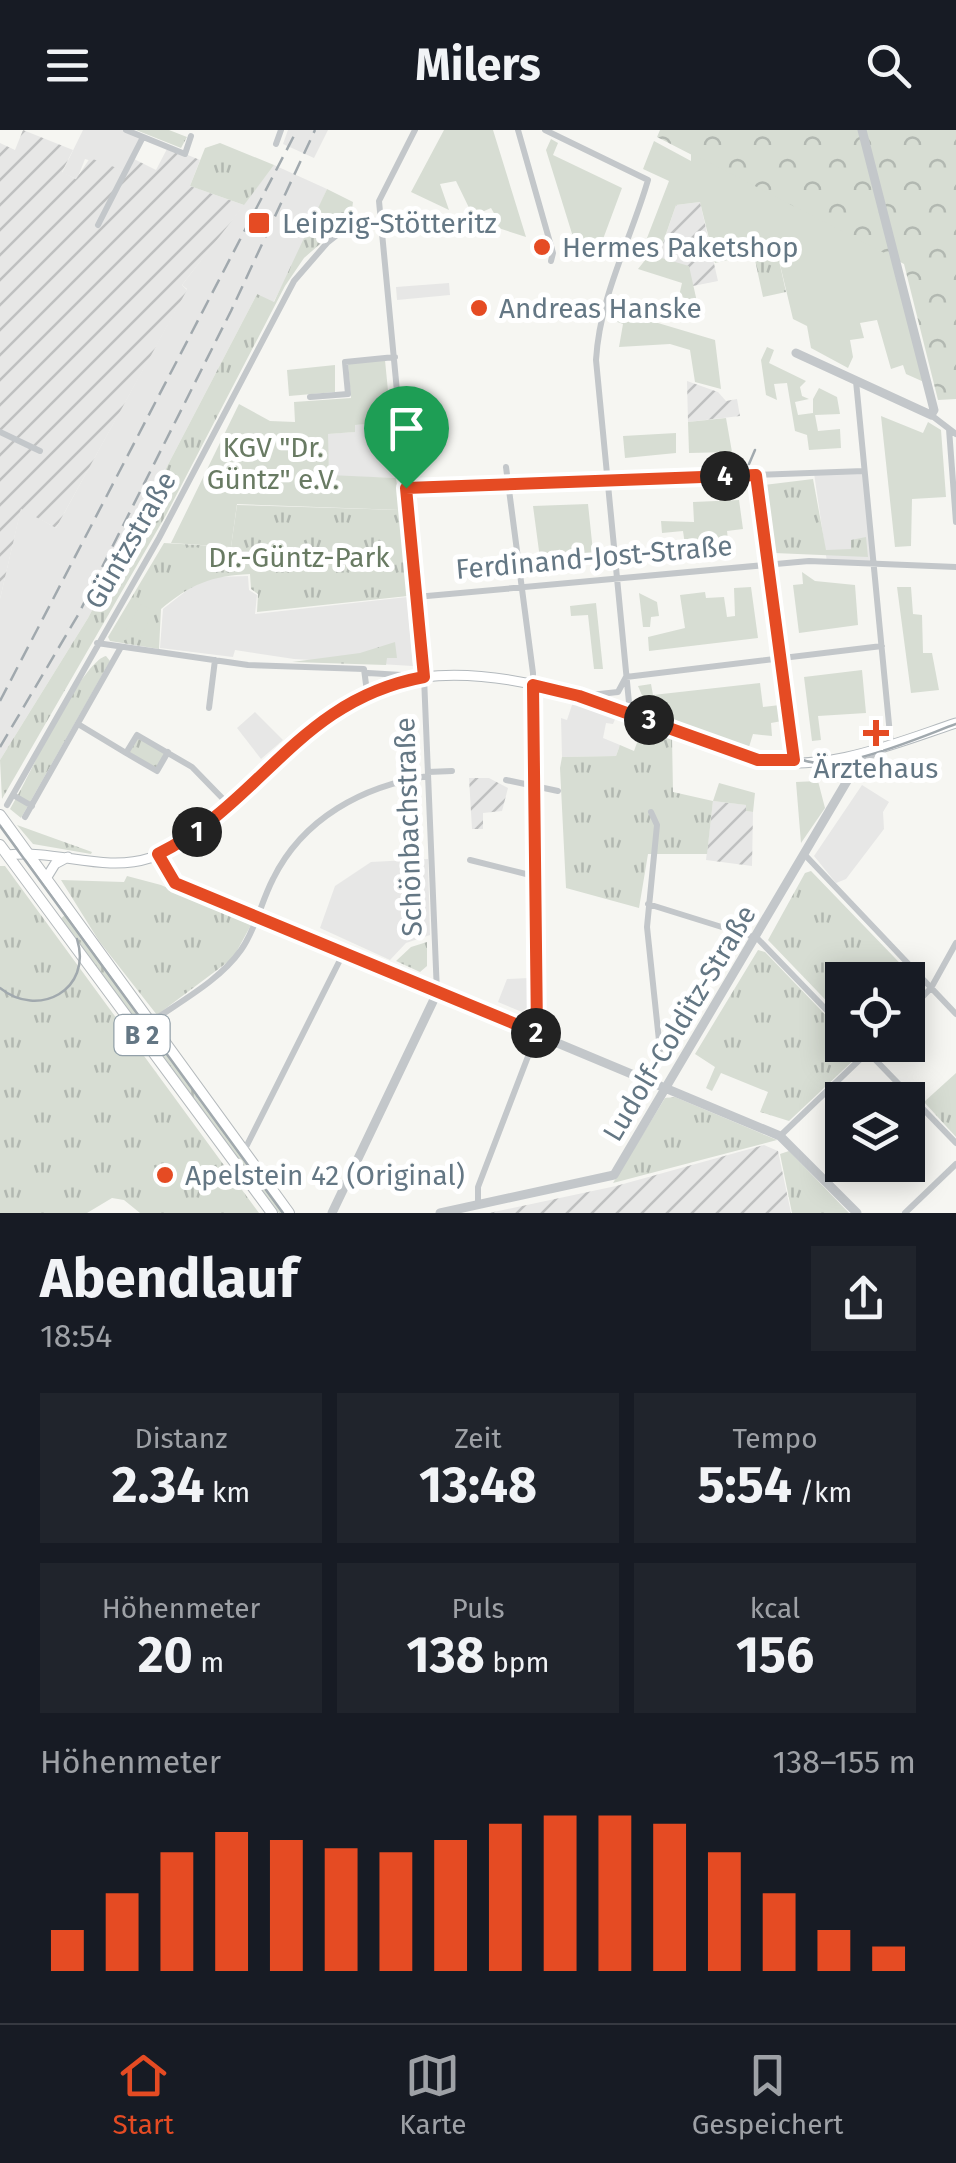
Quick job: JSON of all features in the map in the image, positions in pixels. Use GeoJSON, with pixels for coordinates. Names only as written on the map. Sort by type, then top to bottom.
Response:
{"type":"FeatureCollection","features":[{"type":"Feature","properties":{"kind":"main road"},"geometry":{"type":"LineString","coordinates":[[8,855],[28,852],[125,863],[158,854],[207,825],[309,729],[367,692],[424,677],[533,685],[579,696],[758,760],[806,760],[868,752],[956,722]]}},
{"type":"Feature","properties":{"kind":"main road"},"geometry":{"type":"LineString","coordinates":[[806,760],[891,745]]}},
{"type":"Feature","properties":{"kind":"main road","name":"B 2"},"geometry":{"type":"LineString","coordinates":[[4,810],[28,852],[148,1024],[289,1213]]}},
{"type":"Feature","properties":{"kind":"main road","name":"B 2"},"geometry":{"type":"LineString","coordinates":[[0,845],[270,1212]]}},
{"type":"Feature","properties":{"kind":"main road"},"geometry":{"type":"LineString","coordinates":[[47,877],[55,864],[68,856]]}},
{"type":"Feature","properties":{"kind":"street"},"geometry":{"type":"LineString","coordinates":[[126,130],[184,154],[191,136]]}},
{"type":"Feature","properties":{"kind":"street"},"geometry":{"type":"LineString","coordinates":[[276,144],[282,130]]}},
{"type":"Feature","properties":{"kind":"street","name":"Schönbachstraße"},"geometry":{"type":"LineString","coordinates":[[332,1213],[437,993],[424,677],[379,201],[414,130]]}},
{"type":"Feature","properties":{"kind":"street"},"geometry":{"type":"LineString","coordinates":[[518,130],[553,253],[551,261]]}},
{"type":"Feature","properties":{"kind":"street"},"geometry":{"type":"LineString","coordinates":[[545,130],[648,180],[598,327],[596,360],[630,713]]}},
{"type":"Feature","properties":{"kind":"street"},"geometry":{"type":"LineString","coordinates":[[862,130],[934,404],[931,415]]}},
{"type":"Feature","properties":{"kind":"street"},"geometry":{"type":"LineString","coordinates":[[98,225],[143,136]]}},
{"type":"Feature","properties":{"kind":"street","name":"Güntzstraße"},"geometry":{"type":"LineString","coordinates":[[4,810],[159,538],[294,281],[327,242],[360,216]]}},
{"type":"Feature","properties":{"kind":"street"},"geometry":{"type":"LineString","coordinates":[[796,353],[931,415],[953,432],[956,522]]}},
{"type":"Feature","properties":{"kind":"street"},"geometry":{"type":"LineString","coordinates":[[310,397],[348,394],[345,362],[395,357]]}},
{"type":"Feature","properties":{"kind":"street"},"geometry":{"type":"LineString","coordinates":[[856,382],[891,745]]}},
{"type":"Feature","properties":{"kind":"street"},"geometry":{"type":"LineString","coordinates":[[0,432],[40,452]]}},
{"type":"Feature","properties":{"kind":"street"},"geometry":{"type":"LineString","coordinates":[[478,1205],[478,1187],[537,1033],[533,685],[506,467]]}},
{"type":"Feature","properties":{"kind":"street"},"geometry":{"type":"LineString","coordinates":[[406,488],[864,471]]}},
{"type":"Feature","properties":{"kind":"street"},"geometry":{"type":"LineString","coordinates":[[756,475],[794,760]]}},
{"type":"Feature","properties":{"kind":"street","name":"Ferdinand-Jost-Straße"},"geometry":{"type":"LineString","coordinates":[[416,597],[768,564],[956,567]]}},
{"type":"Feature","properties":{"kind":"street"},"geometry":{"type":"LineString","coordinates":[[98,643],[215,660],[364,669],[368,674],[367,692]]}},
{"type":"Feature","properties":{"kind":"street"},"geometry":{"type":"LineString","coordinates":[[626,677],[882,646]]}},
{"type":"Feature","properties":{"kind":"street","name":"Güntzstraße"},"geometry":{"type":"LineString","coordinates":[[26,816],[121,647]]}},
{"type":"Feature","properties":{"kind":"street"},"geometry":{"type":"LineString","coordinates":[[209,708],[215,660]]}},
{"type":"Feature","properties":{"kind":"street"},"geometry":{"type":"LineString","coordinates":[[368,674],[424,677]]}},
{"type":"Feature","properties":{"kind":"street"},"geometry":{"type":"LineString","coordinates":[[579,696],[618,692],[626,677]]}},
{"type":"Feature","properties":{"kind":"street"},"geometry":{"type":"LineString","coordinates":[[78,724],[157,771],[168,752]]}},
{"type":"Feature","properties":{"kind":"street"},"geometry":{"type":"LineString","coordinates":[[126,753],[137,735],[200,774],[229,805]]}},
{"type":"Feature","properties":{"kind":"street","name":"Ludolf-Colditz-Straße"},"geometry":{"type":"LineString","coordinates":[[440,1213],[608,1178],[868,752]]}},
{"type":"Feature","properties":{"kind":"street"},"geometry":{"type":"LineString","coordinates":[[148,1024],[229,965],[243,947],[282,863],[321,819],[362,794],[452,770]]}},
{"type":"Feature","properties":{"kind":"street"},"geometry":{"type":"LineString","coordinates":[[506,780],[558,791]]}},
{"type":"Feature","properties":{"kind":"street"},"geometry":{"type":"LineString","coordinates":[[13,795],[32,806]]}},
{"type":"Feature","properties":{"kind":"street"},"geometry":{"type":"LineString","coordinates":[[651,812],[657,825],[648,904],[660,1050]]}},
{"type":"Feature","properties":{"kind":"street"},"geometry":{"type":"LineString","coordinates":[[158,854],[175,883],[780,1136],[858,1213]]}},
{"type":"Feature","properties":{"kind":"street"},"geometry":{"type":"LineString","coordinates":[[806,856],[956,1014]]}},
{"type":"Feature","properties":{"kind":"street"},"geometry":{"type":"LineString","coordinates":[[470,860],[534,876]]}},
{"type":"Feature","properties":{"kind":"street"},"geometry":{"type":"LineString","coordinates":[[648,904],[757,938],[825,1008]]}},
{"type":"Feature","properties":{"kind":"street"},"geometry":{"type":"LineString","coordinates":[[925,994],[956,943]]}},
{"type":"Feature","properties":{"kind":"street"},"geometry":{"type":"LineString","coordinates":[[244,1152],[251,1145],[343,954]]}},
{"type":"Feature","properties":{"kind":"street"},"geometry":{"type":"LineString","coordinates":[[780,1136],[858,1062]]}},
{"type":"Feature","properties":{"kind":"street"},"geometry":{"type":"LineString","coordinates":[[878,1062],[956,1143]]}},
{"type":"Feature","properties":{"kind":"street"},"geometry":{"type":"LineString","coordinates":[[905,1213],[956,1164]]}},
{"type":"Feature","properties":{"kind":"shaded area"},"geometry":{"type":"Polygon","coordinates":[[[23,130],[73,150],[62,172],[76,179],[90,158],[125,171],[132,158],[156,170],[168,147],[200,160],[190,186],[244,205],[182,285],[187,290],[56,528],[21,509],[0,599],[0,143],[15,150],[23,130]]]}},
{"type":"Feature","properties":{"kind":"shaded area"},"geometry":{"type":"Polygon","coordinates":[[[83,130],[126,130],[143,137],[125,171],[85,159],[77,179],[62,173],[83,130]]]}},
{"type":"Feature","properties":{"kind":"shaded area"},"geometry":{"type":"Polygon","coordinates":[[[288,130],[328,130],[314,158],[283,144],[288,130]]]}},
{"type":"Feature","properties":{"kind":"shaded area"},"geometry":{"type":"Polygon","coordinates":[[[274,165],[327,189],[298,255],[273,303],[257,294],[88,618],[0,760],[0,599],[21,508],[56,528],[187,289],[182,285],[274,165]]]}},
{"type":"Feature","properties":{"kind":"shaded area"},"geometry":{"type":"Polygon","coordinates":[[[700,202],[718,281],[693,286],[658,258],[676,205],[700,202]]]}},
{"type":"Feature","properties":{"kind":"shaded area"},"geometry":{"type":"Polygon","coordinates":[[[449,283],[450,295],[397,300],[396,287],[449,283]]]}},
{"type":"Feature","properties":{"kind":"shaded area"},"geometry":{"type":"Polygon","coordinates":[[[687,381],[718,392],[726,401],[737,399],[740,416],[688,422],[687,381]]]}},
{"type":"Feature","properties":{"kind":"shaded area"},"geometry":{"type":"Polygon","coordinates":[[[391,422],[396,478],[329,476],[327,434],[354,432],[354,425],[391,422]]]}},
{"type":"Feature","properties":{"kind":"shaded area"},"geometry":{"type":"Polygon","coordinates":[[[864,471],[874,564],[827,562],[814,473],[864,471]]]}},
{"type":"Feature","properties":{"kind":"shaded area"},"geometry":{"type":"Polygon","coordinates":[[[248,576],[249,590],[257,595],[255,614],[407,597],[413,666],[294,659],[235,650],[233,657],[160,648],[163,609],[191,587],[214,577],[248,576]]]}},
{"type":"Feature","properties":{"kind":"shaded area"},"geometry":{"type":"Polygon","coordinates":[[[573,702],[616,717],[613,724],[606,723],[603,738],[620,745],[616,756],[562,757],[561,718],[567,720],[573,702]]]}},
{"type":"Feature","properties":{"kind":"shaded area"},"geometry":{"type":"Polygon","coordinates":[[[255,712],[283,740],[261,759],[237,728],[255,712]]]}},
{"type":"Feature","properties":{"kind":"shaded area"},"geometry":{"type":"Polygon","coordinates":[[[469,778],[489,778],[508,788],[502,811],[483,813],[483,829],[472,829],[469,778]]]}},
{"type":"Feature","properties":{"kind":"shaded area"},"geometry":{"type":"Polygon","coordinates":[[[862,785],[889,802],[883,812],[884,829],[846,879],[836,883],[814,856],[862,785]]]}},
{"type":"Feature","properties":{"kind":"shaded area"},"geometry":{"type":"Polygon","coordinates":[[[713,801],[747,805],[746,811],[753,812],[752,866],[706,860],[713,801]]]}},
{"type":"Feature","properties":{"kind":"shaded area"},"geometry":{"type":"Polygon","coordinates":[[[428,859],[430,935],[406,943],[390,960],[320,928],[335,886],[371,862],[428,859]]]}},
{"type":"Feature","properties":{"kind":"shaded area"},"geometry":{"type":"Polygon","coordinates":[[[529,978],[529,1006],[522,1012],[498,1002],[507,979],[529,978]]]}},
{"type":"Feature","properties":{"kind":"shaded area"},"geometry":{"type":"Polygon","coordinates":[[[764,1145],[778,1151],[791,1213],[489,1213],[616,1186],[764,1145]]]}},
{"type":"Feature","properties":{"kind":"green space"},"geometry":{"type":"Polygon","coordinates":[[[136,130],[169,130],[187,137],[181,148],[136,130]]]}},
{"type":"Feature","properties":{"kind":"green space"},"geometry":{"type":"Polygon","coordinates":[[[444,130],[493,130],[526,237],[486,224],[498,220],[491,208],[473,216],[456,181],[440,184],[449,210],[411,192],[444,130]]]}},
{"type":"Feature","properties":{"kind":"green space"},"geometry":{"type":"Polygon","coordinates":[[[660,130],[956,130],[956,399],[938,400],[904,264],[657,137],[660,130]]]}},
{"type":"Feature","properties":{"kind":"green space"},"geometry":{"type":"Polygon","coordinates":[[[551,139],[558,143],[553,155],[622,188],[596,258],[578,253],[546,150],[551,139]]]}},
{"type":"Feature","properties":{"kind":"green space"},"geometry":{"type":"Polygon","coordinates":[[[654,141],[691,161],[691,153],[894,258],[924,382],[906,374],[903,365],[891,369],[877,320],[860,323],[864,338],[850,340],[853,357],[848,368],[811,348],[807,326],[793,319],[778,256],[755,260],[753,254],[715,263],[700,202],[676,205],[658,257],[689,266],[697,302],[679,296],[682,283],[638,269],[646,259],[642,251],[669,181],[643,169],[654,141]]]}},
{"type":"Feature","properties":{"kind":"green space"},"geometry":{"type":"Polygon","coordinates":[[[220,143],[274,165],[244,205],[190,186],[205,148],[220,143]]]}},
{"type":"Feature","properties":{"kind":"green space"},"geometry":{"type":"Polygon","coordinates":[[[327,189],[353,202],[351,217],[304,258],[285,286],[166,515],[2,799],[0,760],[88,618],[257,294],[274,302],[327,189]]]}},
{"type":"Feature","properties":{"kind":"green space"},"geometry":{"type":"Polygon","coordinates":[[[778,256],[786,292],[763,297],[755,260],[778,256]]]}},
{"type":"Feature","properties":{"kind":"green space"},"geometry":{"type":"Polygon","coordinates":[[[611,309],[715,340],[721,389],[695,382],[690,350],[670,344],[619,347],[623,324],[609,319],[611,309]]]}},
{"type":"Feature","properties":{"kind":"green space"},"geometry":{"type":"Polygon","coordinates":[[[767,347],[774,350],[769,363],[806,381],[800,387],[802,396],[809,399],[795,402],[798,415],[813,413],[813,399],[819,388],[837,397],[840,414],[815,415],[818,431],[840,429],[841,448],[809,450],[807,435],[795,431],[787,383],[774,384],[777,400],[766,395],[761,360],[767,347]]]}},
{"type":"Feature","properties":{"kind":"green space","name":"KGV \"Dr. Güntz\" e.V."},"geometry":{"type":"Polygon","coordinates":[[[385,360],[391,422],[355,425],[355,432],[328,434],[329,475],[396,478],[400,510],[237,504],[231,547],[171,543],[239,404],[270,421],[295,422],[294,402],[351,398],[348,363],[385,360]]]}},
{"type":"Feature","properties":{"kind":"green space"},"geometry":{"type":"Polygon","coordinates":[[[335,365],[335,392],[289,396],[287,370],[335,365]]]}},
{"type":"Feature","properties":{"kind":"green space"},"geometry":{"type":"Polygon","coordinates":[[[881,416],[923,433],[928,422],[941,430],[946,497],[912,499],[911,546],[895,547],[881,416]]]}},
{"type":"Feature","properties":{"kind":"green space"},"geometry":{"type":"Polygon","coordinates":[[[726,418],[732,452],[689,453],[688,422],[726,418]]]}},
{"type":"Feature","properties":{"kind":"green space"},"geometry":{"type":"Polygon","coordinates":[[[676,433],[676,453],[625,458],[623,436],[676,433]]]}},
{"type":"Feature","properties":{"kind":"green space"},"geometry":{"type":"Polygon","coordinates":[[[813,479],[826,550],[851,549],[851,540],[866,537],[868,557],[774,553],[764,485],[813,479]]]}},
{"type":"Feature","properties":{"kind":"green space"},"geometry":{"type":"Polygon","coordinates":[[[739,500],[743,529],[727,531],[729,548],[686,552],[683,531],[662,533],[661,521],[694,522],[693,502],[739,500]]]}},
{"type":"Feature","properties":{"kind":"green space"},"geometry":{"type":"Polygon","coordinates":[[[588,504],[594,561],[541,566],[533,506],[588,504]]]}},
{"type":"Feature","properties":{"kind":"green space","name":"Dr.-Güntz-Park"},"geometry":{"type":"Polygon","coordinates":[[[237,505],[400,510],[408,596],[257,612],[258,594],[251,589],[250,574],[224,577],[192,587],[161,609],[159,649],[110,641],[108,637],[164,543],[231,547],[237,505]]]}},
{"type":"Feature","properties":{"kind":"green space"},"geometry":{"type":"Polygon","coordinates":[[[802,572],[815,581],[855,585],[858,625],[799,633],[793,585],[803,584],[802,572]]]}},
{"type":"Feature","properties":{"kind":"green space"},"geometry":{"type":"Polygon","coordinates":[[[751,587],[758,638],[649,651],[648,637],[685,628],[680,595],[705,592],[706,598],[724,597],[727,617],[735,616],[734,588],[751,587]]]}},
{"type":"Feature","properties":{"kind":"green space"},"geometry":{"type":"Polygon","coordinates":[[[897,587],[911,587],[913,614],[922,615],[923,653],[932,653],[939,690],[911,693],[897,587]]]}},
{"type":"Feature","properties":{"kind":"green space"},"geometry":{"type":"Polygon","coordinates":[[[639,593],[657,602],[659,616],[651,617],[650,627],[643,627],[639,593]]]}},
{"type":"Feature","properties":{"kind":"green space"},"geometry":{"type":"Polygon","coordinates":[[[596,603],[603,669],[594,669],[588,615],[571,616],[570,606],[596,603]]]}},
{"type":"Feature","properties":{"kind":"green space"},"geometry":{"type":"Polygon","coordinates":[[[141,604],[154,611],[140,637],[126,630],[141,604]]]}},
{"type":"Feature","properties":{"kind":"green space"},"geometry":{"type":"Polygon","coordinates":[[[395,642],[397,658],[387,658],[386,665],[292,662],[360,653],[395,642]]]}},
{"type":"Feature","properties":{"kind":"green space"},"geometry":{"type":"Polygon","coordinates":[[[106,656],[110,661],[21,818],[10,809],[47,738],[72,694],[96,662],[106,656]]]}},
{"type":"Feature","properties":{"kind":"green space"},"geometry":{"type":"Polygon","coordinates":[[[862,670],[866,713],[818,716],[821,740],[812,741],[804,677],[862,670]]]}},
{"type":"Feature","properties":{"kind":"green space"},"geometry":{"type":"Polygon","coordinates":[[[760,683],[763,707],[780,705],[782,721],[771,723],[772,736],[753,734],[749,747],[727,744],[650,714],[638,686],[651,684],[653,695],[760,683]]]}},
{"type":"Feature","properties":{"kind":"green space"},"geometry":{"type":"Polygon","coordinates":[[[643,726],[672,737],[673,792],[713,801],[707,854],[648,854],[639,908],[566,888],[560,768],[562,757],[616,756],[620,745],[634,751],[643,726]]]}},
{"type":"Feature","properties":{"kind":"green space"},"geometry":{"type":"Polygon","coordinates":[[[137,737],[165,753],[157,769],[129,753],[137,737]]]}},
{"type":"Feature","properties":{"kind":"green space"},"geometry":{"type":"Polygon","coordinates":[[[818,781],[825,808],[801,843],[796,782],[818,781]]]}},
{"type":"Feature","properties":{"kind":"green space"},"geometry":{"type":"Polygon","coordinates":[[[719,783],[755,793],[753,812],[746,811],[746,805],[713,801],[719,783]]]}},
{"type":"Feature","properties":{"kind":"green space"},"geometry":{"type":"Polygon","coordinates":[[[17,825],[92,852],[33,844],[17,825]]]}},
{"type":"Feature","properties":{"kind":"green space"},"geometry":{"type":"Polygon","coordinates":[[[0,866],[5,866],[259,1213],[140,1213],[124,1200],[112,1198],[87,1213],[0,1213],[0,866]]]}},
{"type":"Feature","properties":{"kind":"green space"},"geometry":{"type":"Polygon","coordinates":[[[811,871],[899,962],[825,962],[825,999],[768,940],[805,873],[811,871]]]}},
{"type":"Feature","properties":{"kind":"green space"},"geometry":{"type":"Polygon","coordinates":[[[127,876],[161,885],[251,925],[233,958],[157,1015],[99,941],[61,880],[124,882],[127,876]]]}},
{"type":"Feature","properties":{"kind":"green space"},"geometry":{"type":"Polygon","coordinates":[[[69,912],[92,952],[285,1213],[279,1213],[252,1178],[60,919],[69,912]]]}},
{"type":"Feature","properties":{"kind":"green space"},"geometry":{"type":"Polygon","coordinates":[[[427,942],[427,966],[420,972],[396,961],[411,947],[427,942]]]}},
{"type":"Feature","properties":{"kind":"green space"},"geometry":{"type":"Polygon","coordinates":[[[758,950],[765,952],[825,1014],[825,1062],[852,1062],[830,1082],[825,1082],[825,1087],[789,1121],[760,1112],[768,1092],[721,1073],[712,1091],[706,1088],[715,1067],[695,1054],[758,950]]]}},
{"type":"Feature","properties":{"kind":"green space"},"geometry":{"type":"Polygon","coordinates":[[[956,1073],[956,1137],[925,1103],[956,1073]]]}},
{"type":"Feature","properties":{"kind":"green space"},"geometry":{"type":"Polygon","coordinates":[[[675,1097],[777,1140],[613,1183],[665,1098],[675,1097]]]}},
{"type":"Feature","properties":{"kind":"green space"},"geometry":{"type":"Polygon","coordinates":[[[789,1151],[849,1213],[792,1213],[780,1154],[789,1151]]]}},
{"type":"Feature","properties":{"kind":"tram line"},"geometry":{"type":"LineString","coordinates":[[732,475],[746,471],[755,450]]}},
{"type":"Feature","properties":{"kind":"tram line"},"geometry":{"type":"LineString","coordinates":[[732,475],[751,479],[757,490],[796,756],[810,762],[851,760],[956,724]]}},
{"type":"Feature","properties":{"kind":"tram line"},"geometry":{"type":"LineString","coordinates":[[0,826],[283,1213]]}},
{"type":"Feature","properties":{"kind":"tram line"},"geometry":{"type":"LineString","coordinates":[[0,988],[30,1001],[59,994],[77,973],[77,939]]}},
{"type":"Feature","properties":{"kind":"railway"},"geometry":{"type":"LineString","coordinates":[[0,701],[297,130]]}},
{"type":"Feature","properties":{"kind":"railway"},"geometry":{"type":"LineString","coordinates":[[0,747],[78,615],[231,311],[315,130]]}},
{"type":"Feature","properties":{"kind":"place","name":"Leipzig-Stötteritz"},"geometry":{"type":"Point","coordinates":[259,223]}},
{"type":"Feature","properties":{"kind":"place","name":"Hermes Paketshop"},"geometry":{"type":"Point","coordinates":[542,247]}},
{"type":"Feature","properties":{"kind":"place","name":"Andreas Hanske"},"geometry":{"type":"Point","coordinates":[479,308]}},
{"type":"Feature","properties":{"kind":"place","name":"Ärztehaus"},"geometry":{"type":"Point","coordinates":[876,733]}},
{"type":"Feature","properties":{"kind":"place","name":"Apelstein 42 (Original)"},"geometry":{"type":"Point","coordinates":[165,1175]}},
{"type":"Feature","properties":{"kind":"route"},"geometry":{"type":"LineString","coordinates":[[756,475],[794,760],[758,760],[579,696],[533,685],[537,1033],[175,883],[158,854],[207,825],[327,715],[380,687],[424,677],[406,488],[756,475]]}}]}
